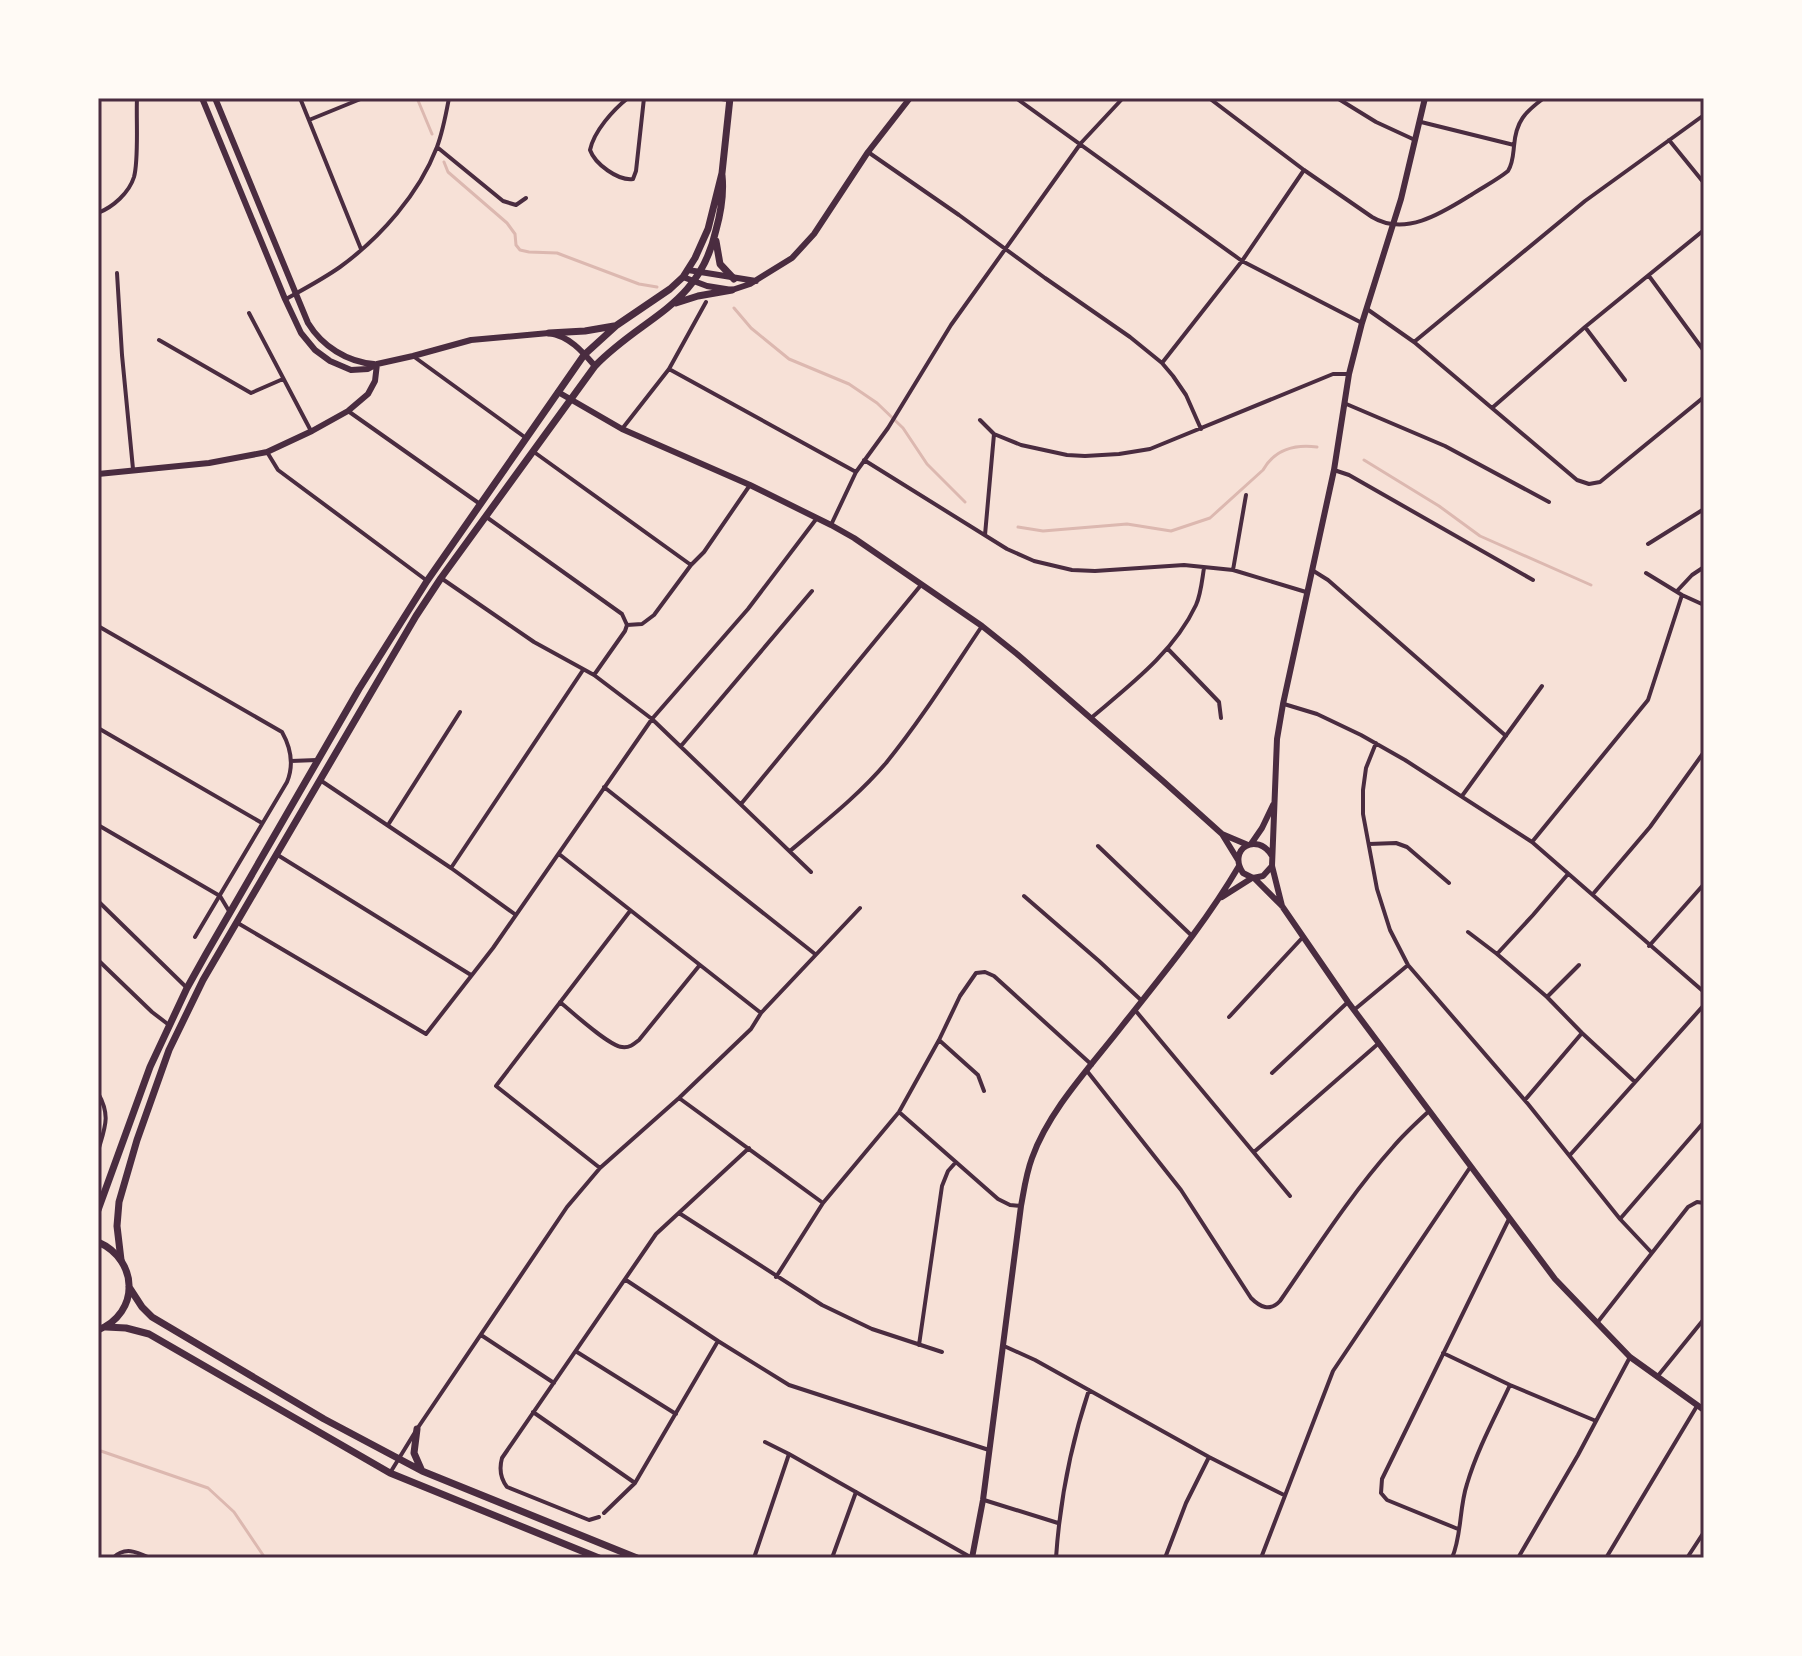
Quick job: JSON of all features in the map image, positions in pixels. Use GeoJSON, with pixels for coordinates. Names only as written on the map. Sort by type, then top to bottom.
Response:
{"type":"FeatureCollection","features":[{"type":"Feature","properties":{"kind":"main road"},"geometry":{"type":"LineString","coordinates":[[98,1210],[150,1067],[187,988],[359,689],[427,581],[584,355],[617,325],[660,297],[685,273],[708,229],[722,173],[730,99]]}},
{"type":"Feature","properties":{"kind":"main road"},"geometry":{"type":"LineString","coordinates":[[100,1330],[115,1320],[127,1301],[128,1275],[121,1260],[117,1210],[137,1140],[169,1050],[203,980],[441,578],[595,366],[622,341],[674,303],[701,273],[709,257],[722,205],[722,173]]}},
{"type":"Feature","properties":{"kind":"main road"},"geometry":{"type":"LineString","coordinates":[[715,235],[720,264],[734,279]]}},
{"type":"Feature","properties":{"kind":"main road"},"geometry":{"type":"LineString","coordinates":[[674,303],[732,290]]}},
{"type":"Feature","properties":{"kind":"main road"},"geometry":{"type":"LineString","coordinates":[[549,333],[617,325]]}},
{"type":"Feature","properties":{"kind":"main road"},"geometry":{"type":"LineString","coordinates":[[98,1242],[121,1260]]}},
{"type":"Feature","properties":{"kind":"main road"},"geometry":{"type":"LineString","coordinates":[[129,1287],[152,1317],[324,1419],[422,1471],[637,1558]]}},
{"type":"Feature","properties":{"kind":"main road"},"geometry":{"type":"LineString","coordinates":[[100,1330],[126,1328],[149,1334],[390,1473],[599,1558]]}},
{"type":"Feature","properties":{"kind":"main road"},"geometry":{"type":"LineString","coordinates":[[417,1429],[414,1453],[422,1471]]}},
{"type":"Feature","properties":{"kind":"street"},"geometry":{"type":"LineString","coordinates":[[98,213],[119,199],[133,180],[137,98]]}},
{"type":"Feature","properties":{"kind":"street"},"geometry":{"type":"LineString","coordinates":[[202,98],[285,299],[305,338],[330,361],[351,370],[368,369],[471,340],[549,333],[567,338],[595,366]]}},
{"type":"Feature","properties":{"kind":"street"},"geometry":{"type":"LineString","coordinates":[[215,98],[308,323],[328,346],[343,356],[377,364]]}},
{"type":"Feature","properties":{"kind":"street"},"geometry":{"type":"LineString","coordinates":[[300,98],[361,249]]}},
{"type":"Feature","properties":{"kind":"street"},"geometry":{"type":"LineString","coordinates":[[309,120],[363,98]]}},
{"type":"Feature","properties":{"kind":"street"},"geometry":{"type":"LineString","coordinates":[[285,299],[342,266],[409,198],[437,147],[449,98]]}},
{"type":"Feature","properties":{"kind":"street"},"geometry":{"type":"LineString","coordinates":[[628,98],[598,133],[590,150],[598,163],[627,180],[635,176],[644,98]]}},
{"type":"Feature","properties":{"kind":"street"},"geometry":{"type":"LineString","coordinates":[[714,98],[730,99]]}},
{"type":"Feature","properties":{"kind":"street"},"geometry":{"type":"LineString","coordinates":[[685,273],[695,282],[732,290],[778,268],[804,247],[868,152],[910,98]]}},
{"type":"Feature","properties":{"kind":"street"},"geometry":{"type":"LineString","coordinates":[[1016,98],[1242,261],[1362,323]]}},
{"type":"Feature","properties":{"kind":"street"},"geometry":{"type":"LineString","coordinates":[[831,525],[856,472],[888,428],[951,325],[1081,143],[1123,98]]}},
{"type":"Feature","properties":{"kind":"street"},"geometry":{"type":"LineString","coordinates":[[1209,98],[1304,170],[1379,221],[1394,225],[1421,221],[1437,214],[1503,175],[1511,167],[1518,125],[1528,110],[1544,98]]}},
{"type":"Feature","properties":{"kind":"street"},"geometry":{"type":"LineString","coordinates":[[1337,98],[1376,122],[1415,140]]}},
{"type":"Feature","properties":{"kind":"street"},"geometry":{"type":"LineString","coordinates":[[1282,906],[1272,856],[1277,739],[1283,704],[1334,470],[1349,374],[1394,225],[1425,98]]}},
{"type":"Feature","properties":{"kind":"street"},"geometry":{"type":"LineString","coordinates":[[1414,342],[1585,201],[1704,115]]}},
{"type":"Feature","properties":{"kind":"street"},"geometry":{"type":"LineString","coordinates":[[1421,122],[1514,145]]}},
{"type":"Feature","properties":{"kind":"street"},"geometry":{"type":"LineString","coordinates":[[1669,140],[1704,183]]}},
{"type":"Feature","properties":{"kind":"street"},"geometry":{"type":"LineString","coordinates":[[437,147],[503,201],[516,205],[526,198]]}},
{"type":"Feature","properties":{"kind":"street"},"geometry":{"type":"LineString","coordinates":[[868,152],[1119,328],[1162,363],[1186,395],[1201,429]]}},
{"type":"Feature","properties":{"kind":"street"},"geometry":{"type":"LineString","coordinates":[[1162,363],[1242,261],[1304,170]]}},
{"type":"Feature","properties":{"kind":"street"},"geometry":{"type":"LineString","coordinates":[[1492,408],[1704,230]]}},
{"type":"Feature","properties":{"kind":"street"},"geometry":{"type":"LineString","coordinates":[[117,273],[133,469]]}},
{"type":"Feature","properties":{"kind":"street"},"geometry":{"type":"LineString","coordinates":[[685,273],[756,281]]}},
{"type":"Feature","properties":{"kind":"street"},"geometry":{"type":"LineString","coordinates":[[1649,276],[1704,351]]}},
{"type":"Feature","properties":{"kind":"street"},"geometry":{"type":"LineString","coordinates":[[622,429],[669,369],[706,302]]}},
{"type":"Feature","properties":{"kind":"street"},"geometry":{"type":"LineString","coordinates":[[1367,309],[1414,342],[1577,480],[1589,484],[1600,482],[1704,397]]}},
{"type":"Feature","properties":{"kind":"street"},"geometry":{"type":"LineString","coordinates":[[249,313],[312,431]]}},
{"type":"Feature","properties":{"kind":"street"},"geometry":{"type":"LineString","coordinates":[[1585,327],[1625,380]]}},
{"type":"Feature","properties":{"kind":"street"},"geometry":{"type":"LineString","coordinates":[[159,340],[251,393],[283,379]]}},
{"type":"Feature","properties":{"kind":"street"},"geometry":{"type":"LineString","coordinates":[[413,356],[526,438]]}},
{"type":"Feature","properties":{"kind":"street"},"geometry":{"type":"LineString","coordinates":[[98,474],[209,463],[267,452],[348,411],[368,394],[375,381],[377,364]]}},
{"type":"Feature","properties":{"kind":"street"},"geometry":{"type":"LineString","coordinates":[[669,369],[856,472]]}},
{"type":"Feature","properties":{"kind":"street"},"geometry":{"type":"LineString","coordinates":[[980,420],[994,434],[1047,452],[1085,456],[1119,454],[1150,449],[1333,374],[1349,374]]}},
{"type":"Feature","properties":{"kind":"street"},"geometry":{"type":"LineString","coordinates":[[558,392],[622,429],[750,485],[854,538],[982,626],[1222,834],[1245,875],[1253,878],[1282,906],[1428,1112],[1555,1279],[1630,1357],[1704,1410]]}},
{"type":"Feature","properties":{"kind":"street"},"geometry":{"type":"LineString","coordinates":[[1344,403],[1445,446],[1549,502]]}},
{"type":"Feature","properties":{"kind":"street"},"geometry":{"type":"LineString","coordinates":[[348,411],[480,504]]}},
{"type":"Feature","properties":{"kind":"street"},"geometry":{"type":"LineString","coordinates":[[985,535],[994,434]]}},
{"type":"Feature","properties":{"kind":"street"},"geometry":{"type":"LineString","coordinates":[[267,452],[278,470],[427,581]]}},
{"type":"Feature","properties":{"kind":"street"},"geometry":{"type":"LineString","coordinates":[[533,452],[691,565]]}},
{"type":"Feature","properties":{"kind":"street"},"geometry":{"type":"LineString","coordinates":[[864,460],[1007,549],[1034,561],[1072,570],[1184,565],[1233,570],[1306,592]]}},
{"type":"Feature","properties":{"kind":"street"},"geometry":{"type":"LineString","coordinates":[[1334,470],[1533,580]]}},
{"type":"Feature","properties":{"kind":"street"},"geometry":{"type":"LineString","coordinates":[[627,625],[642,624],[654,615],[704,552],[750,485]]}},
{"type":"Feature","properties":{"kind":"street"},"geometry":{"type":"LineString","coordinates":[[1233,570],[1246,495]]}},
{"type":"Feature","properties":{"kind":"street"},"geometry":{"type":"LineString","coordinates":[[1648,544],[1704,509]]}},
{"type":"Feature","properties":{"kind":"street"},"geometry":{"type":"LineString","coordinates":[[485,516],[622,614],[627,625],[622,637],[594,675]]}},
{"type":"Feature","properties":{"kind":"street"},"geometry":{"type":"LineString","coordinates":[[236,922],[426,1034],[516,915],[652,719],[748,609],[817,518]]}},
{"type":"Feature","properties":{"kind":"street"},"geometry":{"type":"LineString","coordinates":[[1091,718],[1168,649],[1198,602],[1204,567]]}},
{"type":"Feature","properties":{"kind":"street"},"geometry":{"type":"LineString","coordinates":[[1677,591],[1704,567]]}},
{"type":"Feature","properties":{"kind":"street"},"geometry":{"type":"LineString","coordinates":[[1312,570],[1328,580],[1506,736]]}},
{"type":"Feature","properties":{"kind":"street"},"geometry":{"type":"LineString","coordinates":[[1646,573],[1704,605]]}},
{"type":"Feature","properties":{"kind":"street"},"geometry":{"type":"LineString","coordinates":[[441,578],[534,642],[594,675],[652,719],[811,872]]}},
{"type":"Feature","properties":{"kind":"street"},"geometry":{"type":"LineString","coordinates":[[741,804],[921,585]]}},
{"type":"Feature","properties":{"kind":"street"},"geometry":{"type":"LineString","coordinates":[[681,746],[812,591]]}},
{"type":"Feature","properties":{"kind":"street"},"geometry":{"type":"LineString","coordinates":[[1532,842],[1648,700],[1682,595]]}},
{"type":"Feature","properties":{"kind":"street"},"geometry":{"type":"LineString","coordinates":[[98,626],[282,732],[286,739],[291,760],[287,782],[195,937]]}},
{"type":"Feature","properties":{"kind":"street"},"geometry":{"type":"LineString","coordinates":[[790,851],[856,795],[885,763],[982,626]]}},
{"type":"Feature","properties":{"kind":"street"},"geometry":{"type":"LineString","coordinates":[[1168,649],[1219,702],[1221,718]]}},
{"type":"Feature","properties":{"kind":"street"},"geometry":{"type":"LineString","coordinates":[[451,868],[583,670]]}},
{"type":"Feature","properties":{"kind":"street"},"geometry":{"type":"LineString","coordinates":[[1462,796],[1542,686]]}},
{"type":"Feature","properties":{"kind":"street"},"geometry":{"type":"LineString","coordinates":[[1283,704],[1351,729],[1532,842],[1704,992]]}},
{"type":"Feature","properties":{"kind":"street"},"geometry":{"type":"LineString","coordinates":[[388,825],[460,712]]}},
{"type":"Feature","properties":{"kind":"street"},"geometry":{"type":"LineString","coordinates":[[98,728],[262,823]]}},
{"type":"Feature","properties":{"kind":"street"},"geometry":{"type":"LineString","coordinates":[[1376,743],[1366,768],[1363,814],[1377,889],[1388,926],[1408,965],[1651,1252]]}},
{"type":"Feature","properties":{"kind":"street"},"geometry":{"type":"LineString","coordinates":[[1593,894],[1650,827],[1704,752]]}},
{"type":"Feature","properties":{"kind":"street"},"geometry":{"type":"LineString","coordinates":[[291,760],[317,760]]}},
{"type":"Feature","properties":{"kind":"street"},"geometry":{"type":"LineString","coordinates":[[320,780],[516,915]]}},
{"type":"Feature","properties":{"kind":"street"},"geometry":{"type":"LineString","coordinates":[[604,787],[816,955]]}},
{"type":"Feature","properties":{"kind":"street"},"geometry":{"type":"LineString","coordinates":[[765,1442],[972,1558],[983,1500],[1021,1206],[1033,1155],[1055,1114],[1193,937],[1219,899],[1241,851],[1262,828],[1273,805]]}},
{"type":"Feature","properties":{"kind":"street"},"geometry":{"type":"LineString","coordinates":[[98,825],[220,896],[230,914]]}},
{"type":"Feature","properties":{"kind":"street"},"geometry":{"type":"LineString","coordinates":[[1222,834],[1261,845],[1272,856]]}},
{"type":"Feature","properties":{"kind":"street"},"geometry":{"type":"LineString","coordinates":[[1369,844],[1402,844],[1449,883]]}},
{"type":"Feature","properties":{"kind":"street"},"geometry":{"type":"LineString","coordinates":[[1098,846],[1193,937]]}},
{"type":"Feature","properties":{"kind":"street"},"geometry":{"type":"LineString","coordinates":[[276,854],[471,975]]}},
{"type":"Feature","properties":{"kind":"street"},"geometry":{"type":"LineString","coordinates":[[559,854],[761,1013]]}},
{"type":"Feature","properties":{"kind":"street"},"geometry":{"type":"LineString","coordinates":[[1219,899],[1253,878],[1263,876],[1272,866]]}},
{"type":"Feature","properties":{"kind":"street"},"geometry":{"type":"LineString","coordinates":[[1497,954],[1568,874]]}},
{"type":"Feature","properties":{"kind":"street"},"geometry":{"type":"LineString","coordinates":[[1649,946],[1704,884]]}},
{"type":"Feature","properties":{"kind":"street"},"geometry":{"type":"LineString","coordinates":[[1024,896],[1142,1001]]}},
{"type":"Feature","properties":{"kind":"street"},"geometry":{"type":"LineString","coordinates":[[98,901],[187,988]]}},
{"type":"Feature","properties":{"kind":"street"},"geometry":{"type":"LineString","coordinates":[[390,1473],[567,1207],[600,1168],[751,1029],[761,1013],[860,908]]}},
{"type":"Feature","properties":{"kind":"street"},"geometry":{"type":"LineString","coordinates":[[600,1168],[496,1086],[630,911]]}},
{"type":"Feature","properties":{"kind":"street"},"geometry":{"type":"LineString","coordinates":[[1468,932],[1547,997],[1635,1082]]}},
{"type":"Feature","properties":{"kind":"street"},"geometry":{"type":"LineString","coordinates":[[1229,1017],[1303,937]]}},
{"type":"Feature","properties":{"kind":"street"},"geometry":{"type":"LineString","coordinates":[[98,960],[169,1025]]}},
{"type":"Feature","properties":{"kind":"street"},"geometry":{"type":"LineString","coordinates":[[1354,1010],[1408,965]]}},
{"type":"Feature","properties":{"kind":"street"},"geometry":{"type":"LineString","coordinates":[[1547,997],[1579,965]]}},
{"type":"Feature","properties":{"kind":"street"},"geometry":{"type":"LineString","coordinates":[[560,1002],[610,1042],[623,1047],[632,1046],[699,966]]}},
{"type":"Feature","properties":{"kind":"street"},"geometry":{"type":"LineString","coordinates":[[776,1277],[823,1203],[899,1112],[961,994],[972,977],[981,972],[994,976],[1090,1068],[1181,1190],[1251,1298],[1268,1308],[1277,1305],[1373,1171],[1428,1112]]}},
{"type":"Feature","properties":{"kind":"street"},"geometry":{"type":"LineString","coordinates":[[1272,1073],[1348,1002]]}},
{"type":"Feature","properties":{"kind":"street"},"geometry":{"type":"LineString","coordinates":[[1570,1155],[1704,1005]]}},
{"type":"Feature","properties":{"kind":"street"},"geometry":{"type":"LineString","coordinates":[[1135,1010],[1290,1196]]}},
{"type":"Feature","properties":{"kind":"street"},"geometry":{"type":"LineString","coordinates":[[1525,1100],[1582,1033]]}},
{"type":"Feature","properties":{"kind":"street"},"geometry":{"type":"LineString","coordinates":[[939,1040],[978,1075],[984,1091]]}},
{"type":"Feature","properties":{"kind":"street"},"geometry":{"type":"LineString","coordinates":[[1253,1153],[1379,1043]]}},
{"type":"Feature","properties":{"kind":"street"},"geometry":{"type":"LineString","coordinates":[[98,1093],[105,1107],[107,1122],[98,1151]]}},
{"type":"Feature","properties":{"kind":"street"},"geometry":{"type":"LineString","coordinates":[[679,1098],[823,1203]]}},
{"type":"Feature","properties":{"kind":"street"},"geometry":{"type":"LineString","coordinates":[[899,1112],[998,1199],[1021,1206]]}},
{"type":"Feature","properties":{"kind":"street"},"geometry":{"type":"LineString","coordinates":[[1620,1219],[1704,1122]]}},
{"type":"Feature","properties":{"kind":"street"},"geometry":{"type":"LineString","coordinates":[[718,1341],[635,1483],[602,1515],[589,1520],[507,1487],[502,1481],[502,1458],[656,1234],[749,1148]]}},
{"type":"Feature","properties":{"kind":"street"},"geometry":{"type":"LineString","coordinates":[[919,1345],[942,1186],[956,1162]]}},
{"type":"Feature","properties":{"kind":"street"},"geometry":{"type":"LineString","coordinates":[[1261,1558],[1333,1371],[1471,1166]]}},
{"type":"Feature","properties":{"kind":"street"},"geometry":{"type":"LineString","coordinates":[[1597,1323],[1688,1207],[1697,1202],[1704,1203]]}},
{"type":"Feature","properties":{"kind":"street"},"geometry":{"type":"LineString","coordinates":[[679,1213],[822,1305],[847,1318],[942,1352]]}},
{"type":"Feature","properties":{"kind":"street"},"geometry":{"type":"LineString","coordinates":[[1458,1529],[1387,1500],[1381,1493],[1382,1479],[1509,1219]]}},
{"type":"Feature","properties":{"kind":"street"},"geometry":{"type":"LineString","coordinates":[[626,1280],[789,1385],[989,1450]]}},
{"type":"Feature","properties":{"kind":"street"},"geometry":{"type":"LineString","coordinates":[[1657,1377],[1704,1319]]}},
{"type":"Feature","properties":{"kind":"street"},"geometry":{"type":"LineString","coordinates":[[481,1335],[554,1383]]}},
{"type":"Feature","properties":{"kind":"street"},"geometry":{"type":"LineString","coordinates":[[1003,1346],[1035,1360],[1284,1495]]}},
{"type":"Feature","properties":{"kind":"street"},"geometry":{"type":"LineString","coordinates":[[576,1351],[676,1414]]}},
{"type":"Feature","properties":{"kind":"street"},"geometry":{"type":"LineString","coordinates":[[1443,1353],[1596,1421]]}},
{"type":"Feature","properties":{"kind":"street"},"geometry":{"type":"LineString","coordinates":[[1518,1558],[1630,1357]]}},
{"type":"Feature","properties":{"kind":"street"},"geometry":{"type":"LineString","coordinates":[[1452,1558],[1473,1465],[1510,1385]]}},
{"type":"Feature","properties":{"kind":"street"},"geometry":{"type":"LineString","coordinates":[[1056,1558],[1067,1468],[1089,1390]]}},
{"type":"Feature","properties":{"kind":"street"},"geometry":{"type":"LineString","coordinates":[[1606,1558],[1697,1406]]}},
{"type":"Feature","properties":{"kind":"street"},"geometry":{"type":"LineString","coordinates":[[533,1412],[635,1483]]}},
{"type":"Feature","properties":{"kind":"street"},"geometry":{"type":"LineString","coordinates":[[754,1558],[789,1454]]}},
{"type":"Feature","properties":{"kind":"street"},"geometry":{"type":"LineString","coordinates":[[1165,1558],[1186,1503],[1209,1457]]}},
{"type":"Feature","properties":{"kind":"street"},"geometry":{"type":"LineString","coordinates":[[832,1558],[856,1492]]}},
{"type":"Feature","properties":{"kind":"street"},"geometry":{"type":"LineString","coordinates":[[983,1500],[1058,1523]]}},
{"type":"Feature","properties":{"kind":"street"},"geometry":{"type":"LineString","coordinates":[[1687,1558],[1704,1532]]}},
{"type":"Feature","properties":{"kind":"street"},"geometry":{"type":"LineString","coordinates":[[113,1558],[124,1551],[150,1558]]}},
{"type":"Feature","properties":{"kind":"waterway"},"geometry":{"type":"LineString","coordinates":[[417,98],[432,134]]}},
{"type":"Feature","properties":{"kind":"waterway"},"geometry":{"type":"LineString","coordinates":[[444,162],[448,172],[507,223],[515,234],[520,250],[557,253],[639,284],[657,287]]}},
{"type":"Feature","properties":{"kind":"waterway"},"geometry":{"type":"LineString","coordinates":[[734,308],[751,328],[789,359],[849,384],[877,403],[903,428],[927,464],[965,502]]}},
{"type":"Feature","properties":{"kind":"waterway"},"geometry":{"type":"LineString","coordinates":[[1018,527],[1043,531],[1127,524],[1171,531],[1210,518],[1279,453],[1293,447],[1317,447]]}},
{"type":"Feature","properties":{"kind":"waterway"},"geometry":{"type":"LineString","coordinates":[[1364,460],[1439,506],[1480,536],[1591,585]]}},
{"type":"Feature","properties":{"kind":"waterway"},"geometry":{"type":"LineString","coordinates":[[98,1450],[208,1488],[234,1512],[265,1558]]}}]}
